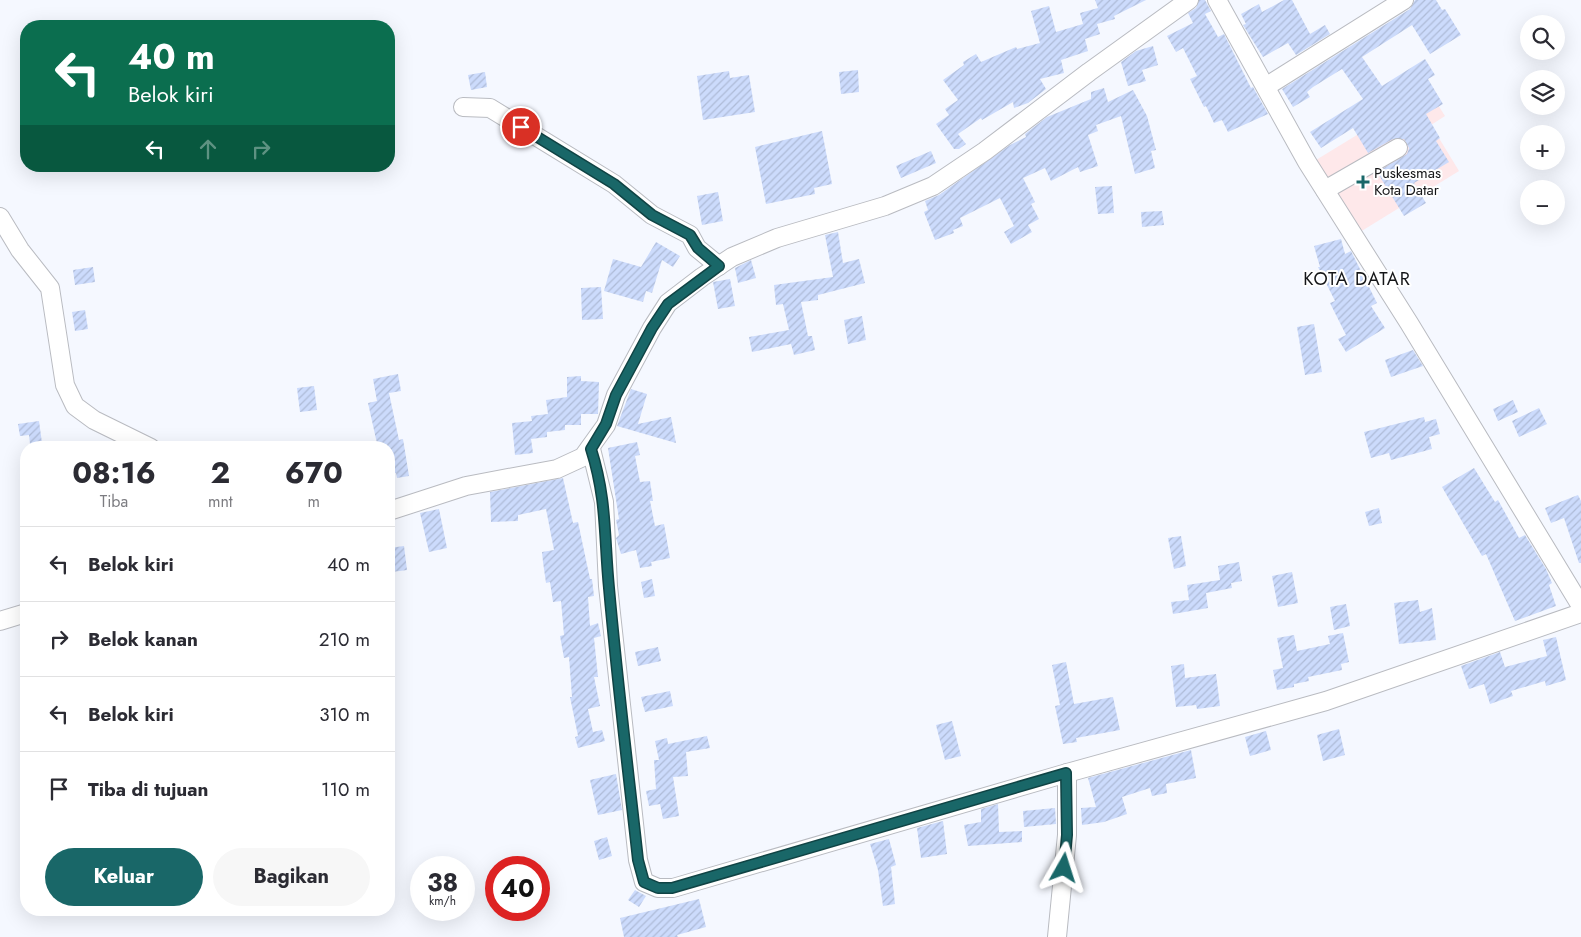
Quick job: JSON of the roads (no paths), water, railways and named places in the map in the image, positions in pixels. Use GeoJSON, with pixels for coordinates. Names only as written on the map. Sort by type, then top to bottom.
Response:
{"type":"FeatureCollection","features":[{"type":"Feature","properties":{"kind":"street"},"geometry":{"type":"LineString","coordinates":[[395,509],[466,486],[562,468],[583,457],[591,449],[606,424],[616,395],[652,328],[668,304],[732,257],[776,238],[885,206],[933,186],[985,151],[1089,72],[1170,16],[1189,0]]}},
{"type":"Feature","properties":{"kind":"street"},"geometry":{"type":"LineString","coordinates":[[1217,0],[1307,162],[1487,449],[1581,606]]}},
{"type":"Feature","properties":{"kind":"street"},"geometry":{"type":"LineString","coordinates":[[1266,86],[1404,0]]}},
{"type":"Feature","properties":{"kind":"street"},"geometry":{"type":"LineString","coordinates":[[463,107],[490,108],[614,184],[652,215],[690,235],[698,248],[719,266]]}},
{"type":"Feature","properties":{"kind":"street"},"geometry":{"type":"LineString","coordinates":[[1325,190],[1398,148]]}},
{"type":"Feature","properties":{"kind":"street"},"geometry":{"type":"LineString","coordinates":[[0,217],[20,250],[50,288],[65,385],[74,406],[94,420],[137,441]]}},
{"type":"Feature","properties":{"kind":"street"},"geometry":{"type":"LineString","coordinates":[[591,449],[604,502],[608,586],[638,860],[644,882],[658,888],[672,888],[1066,773],[1326,701],[1581,613]]}},
{"type":"Feature","properties":{"kind":"street"},"geometry":{"type":"LineString","coordinates":[[0,621],[20,615]]}},
{"type":"Feature","properties":{"kind":"street"},"geometry":{"type":"LineString","coordinates":[[1057,937],[1067,835],[1066,773]]}},
{"type":"Feature","properties":{"kind":"place","name":"Puskesmas Kota Datar"},"geometry":{"type":"Point","coordinates":[1363,182]}},
{"type":"Feature","properties":{"kind":"district","name":"KOTA DATAR"},"geometry":{"type":"Point","coordinates":[1357,279]}}]}
